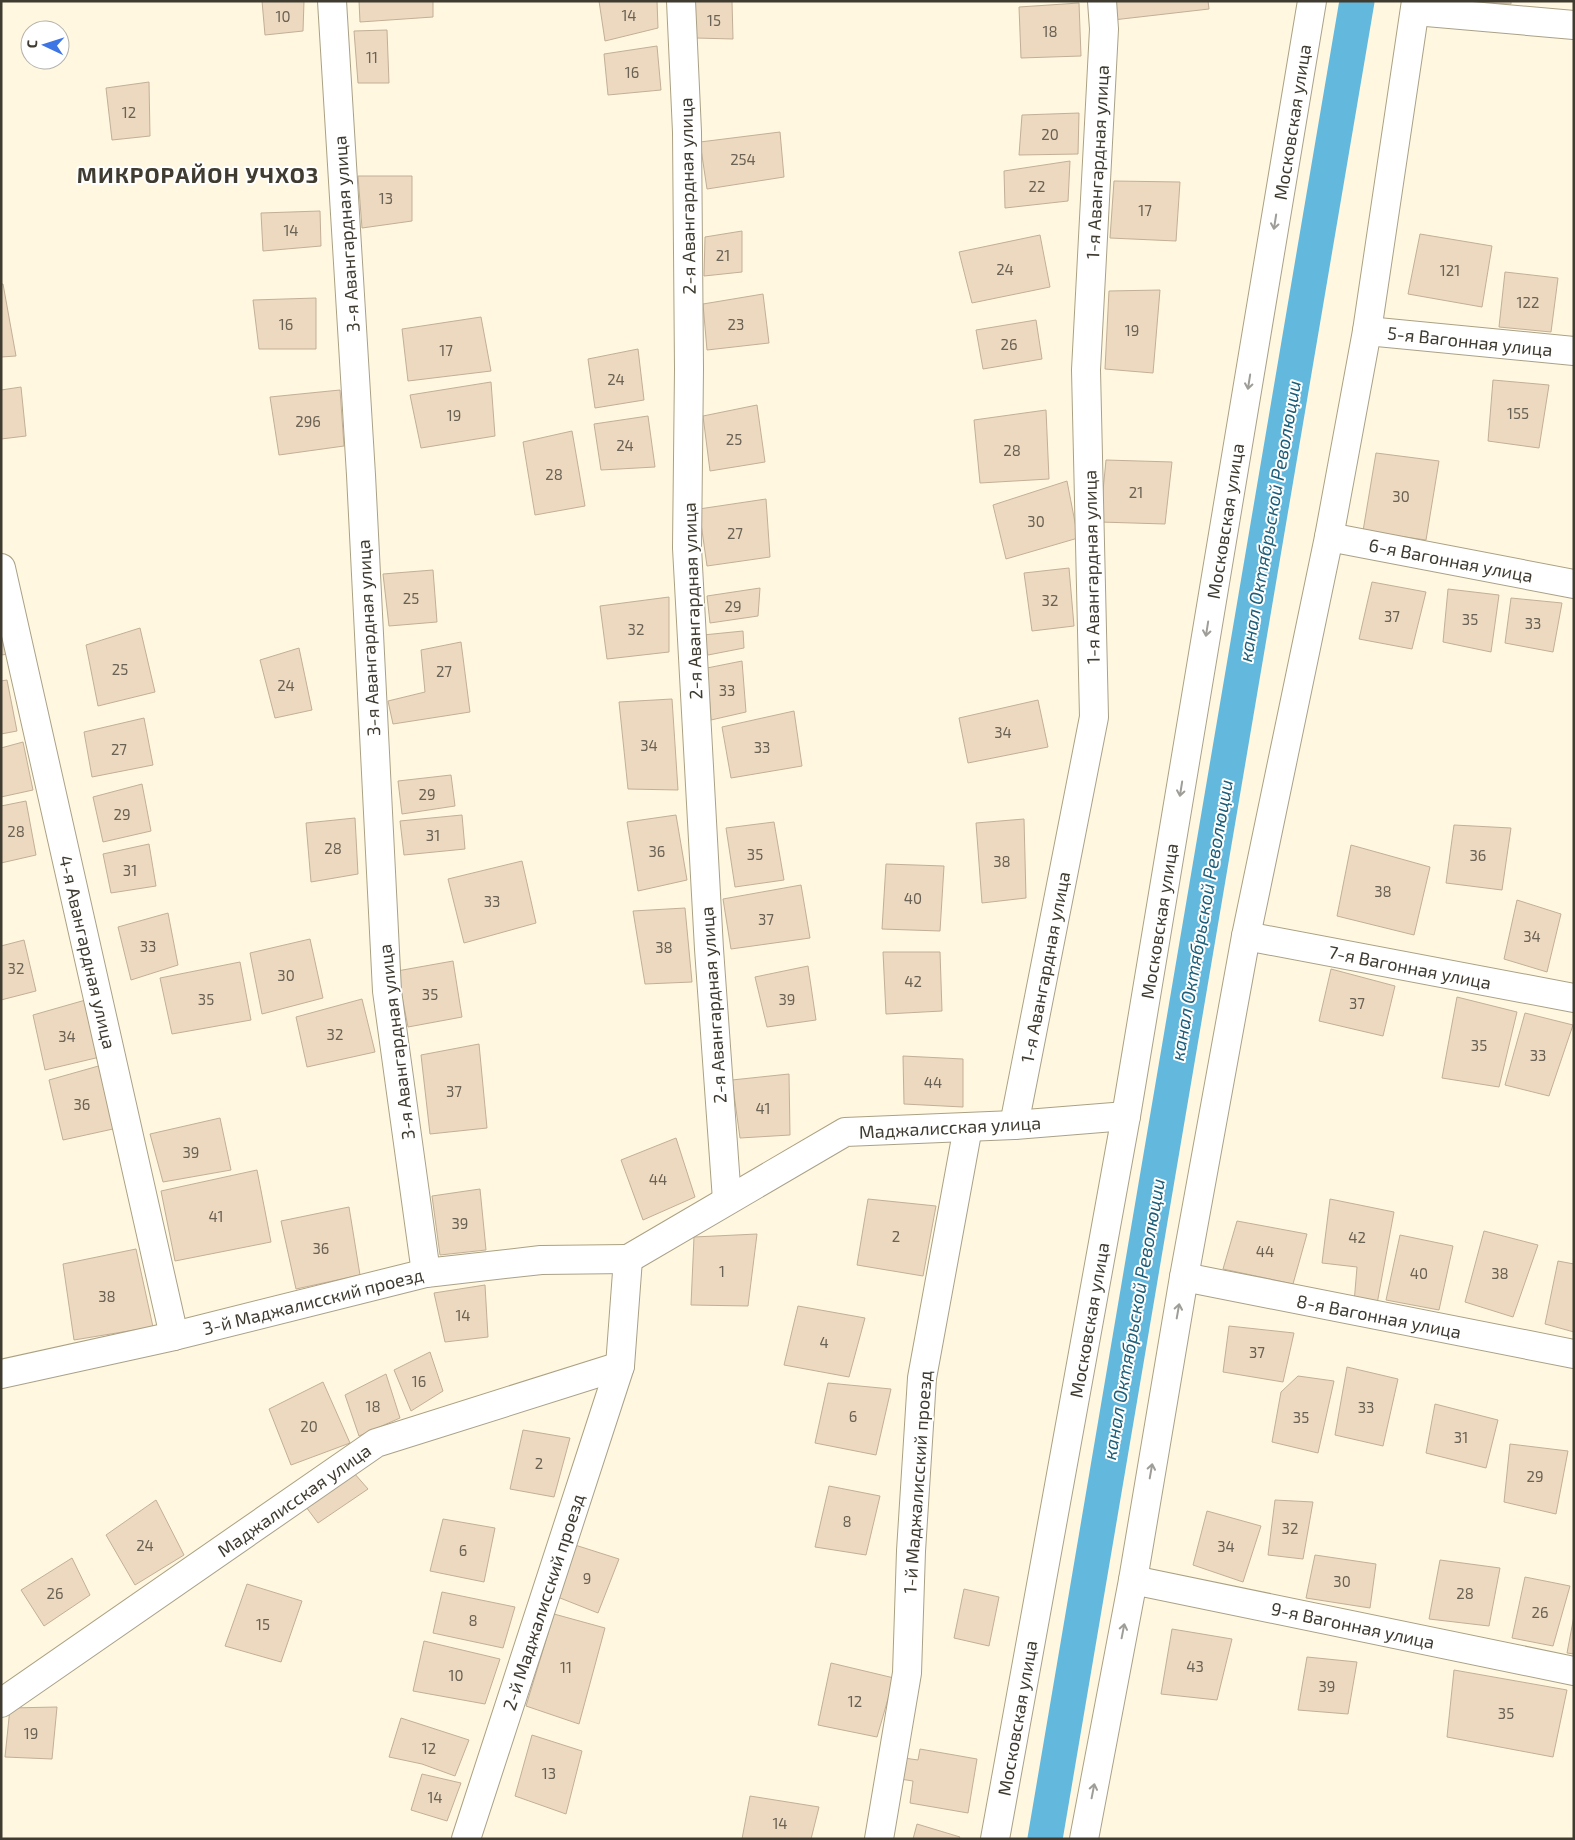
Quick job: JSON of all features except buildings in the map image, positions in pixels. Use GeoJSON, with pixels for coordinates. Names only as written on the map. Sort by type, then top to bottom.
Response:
{"type":"FeatureCollection","features":[{"type":"Feature","properties":{"kind":"street","name":"3-я Авангардная улица"},"geometry":{"type":"LineString","coordinates":[[332,1],[361,475],[387,991],[426,1273]]}},
{"type":"Feature","properties":{"kind":"street","name":"2-я Авангардная улица"},"geometry":{"type":"LineString","coordinates":[[680,1],[687,132],[690,369],[688,548],[709,949],[727,1200]]}},
{"type":"Feature","properties":{"kind":"street","name":"1-я Авангардная улица"},"geometry":{"type":"LineString","coordinates":[[1014,1125],[1094,717],[1086,370],[1104,28],[1102,1]]}},
{"type":"Feature","properties":{"kind":"street","name":"Московская улица"},"geometry":{"type":"LineString","coordinates":[[995,1839],[1126,1116],[1312,1]]}},
{"type":"Feature","properties":{"kind":"street"},"geometry":{"type":"LineString","coordinates":[[1084,1839],[1133,1580],[1184,1277],[1246,936],[1329,536],[1367,331],[1415,6],[1574,25]]}},
{"type":"Feature","properties":{"kind":"street","name":"5-я Вагонная улица"},"geometry":{"type":"LineString","coordinates":[[1367,331],[1574,351]]}},
{"type":"Feature","properties":{"kind":"street","name":"6-я Вагонная улица"},"geometry":{"type":"LineString","coordinates":[[1329,536],[1574,584]]}},
{"type":"Feature","properties":{"kind":"street","name":"4-я Авангардная улица"},"geometry":{"type":"LineString","coordinates":[[1,568],[174,1336]]}},
{"type":"Feature","properties":{"kind":"street","name":"7-я Вагонная улица"},"geometry":{"type":"LineString","coordinates":[[1246,936],[1574,998]]}},
{"type":"Feature","properties":{"kind":"street","name":"Маджалисская улица"},"geometry":{"type":"LineString","coordinates":[[628,1259],[845,1132],[1014,1125],[1126,1116]]}},
{"type":"Feature","properties":{"kind":"street","name":"1-й Маджалисский проезд"},"geometry":{"type":"LineString","coordinates":[[880,1839],[907,1673],[911,1551],[922,1378],[968,1127]]}},
{"type":"Feature","properties":{"kind":"street","name":"3-й Маджалисский проезд"},"geometry":{"type":"LineString","coordinates":[[1,1374],[174,1336],[426,1273],[541,1260],[628,1259]]}},
{"type":"Feature","properties":{"kind":"street","name":"2-й Маджалисский проезд"},"geometry":{"type":"LineString","coordinates":[[466,1839],[620,1366],[628,1259]]}},
{"type":"Feature","properties":{"kind":"street","name":"8-я Вагонная улица"},"geometry":{"type":"LineString","coordinates":[[1184,1277],[1574,1354]]}},
{"type":"Feature","properties":{"kind":"street","name":"Маджалисская улица"},"geometry":{"type":"LineString","coordinates":[[1,1703],[376,1443],[620,1366]]}},
{"type":"Feature","properties":{"kind":"street","name":"9-я Вагонная улица"},"geometry":{"type":"LineString","coordinates":[[1133,1580],[1574,1671]]}},
{"type":"Feature","properties":{"kind":"waterway","name":"канал Октябрьской Революции"},"geometry":{"type":"LineString","coordinates":[[1045,1839],[1357,1]]}},
{"type":"Feature","properties":{"kind":"district","name":"МИКРОРАЙОН УЧХОЗ"},"geometry":{"type":"Point","coordinates":[198,174]}}]}
